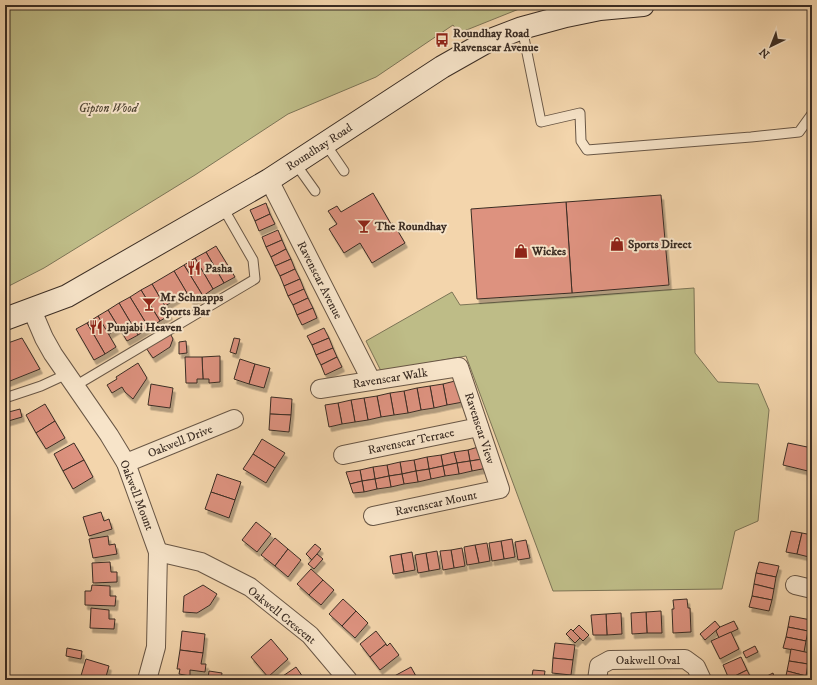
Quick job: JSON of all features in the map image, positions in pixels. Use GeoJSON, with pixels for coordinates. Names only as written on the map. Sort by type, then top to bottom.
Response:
{"type":"FeatureCollection","features":[{"type":"Feature","properties":{"kind":"street","name":"Roundhay Road"},"geometry":{"type":"LineString","coordinates":[[5,319],[67,296],[269,180],[442,67],[488,41],[522,28],[566,16],[600,9],[643,5]]}},
{"type":"Feature","properties":{"kind":"street","name":"Ravenscar Avenue"},"geometry":{"type":"LineString","coordinates":[[269,180],[371,380]]}},
{"type":"Feature","properties":{"kind":"street","name":"Oakwell Mount"},"geometry":{"type":"LineString","coordinates":[[32,310],[44,338],[109,434],[126,463],[158,552],[156,647],[147,680]]}},
{"type":"Feature","properties":{"kind":"street","name":"Ravenscar Walk"},"geometry":{"type":"LineString","coordinates":[[320,389],[459,367]]}},
{"type":"Feature","properties":{"kind":"street","name":"Ravenscar View"},"geometry":{"type":"LineString","coordinates":[[459,367],[500,489]]}},
{"type":"Feature","properties":{"kind":"street","name":"Oakwell Drive"},"geometry":{"type":"LineString","coordinates":[[126,463],[234,419]]}},
{"type":"Feature","properties":{"kind":"street","name":"Ravenscar Terrace"},"geometry":{"type":"LineString","coordinates":[[343,455],[479,427]]}},
{"type":"Feature","properties":{"kind":"street","name":"Ravenscar Mount"},"geometry":{"type":"LineString","coordinates":[[373,516],[500,489]]}},
{"type":"Feature","properties":{"kind":"street","name":"Oakwell Crescent"},"geometry":{"type":"LineString","coordinates":[[158,552],[201,562],[250,587],[310,635],[348,680]]}},
{"type":"Feature","properties":{"kind":"street"},"geometry":{"type":"LineString","coordinates":[[795,585],[812,589]]}},
{"type":"Feature","properties":{"kind":"street","name":"Oakwell Oval"},"geometry":{"type":"LineString","coordinates":[[597,680],[599,666],[610,660],[685,659],[696,667],[702,680]]}},
{"type":"Feature","properties":{"kind":"lane"},"geometry":{"type":"LineString","coordinates":[[522,28],[540,122],[580,113],[581,141],[586,150],[798,132],[812,114]]}},
{"type":"Feature","properties":{"kind":"lane"},"geometry":{"type":"LineString","coordinates":[[325,143],[344,171]]}},
{"type":"Feature","properties":{"kind":"lane"},"geometry":{"type":"LineString","coordinates":[[295,162],[315,191]]}},
{"type":"Feature","properties":{"kind":"lane"},"geometry":{"type":"LineString","coordinates":[[5,398],[41,386],[71,380],[255,279],[253,260],[222,206]]}},
{"type":"Feature","properties":{"kind":"green space","name":"Gipton Wood"},"geometry":{"type":"Polygon","coordinates":[[[5,5],[529,5],[459,33],[453,25],[376,77],[288,114],[195,175],[44,268],[5,288],[5,5]]]}},
{"type":"Feature","properties":{"kind":"green space"},"geometry":{"type":"Polygon","coordinates":[[[694,288],[695,353],[718,382],[758,384],[769,410],[758,521],[735,531],[722,589],[553,591],[466,356],[381,371],[366,341],[452,292],[460,305],[694,288]]]}},
{"type":"Feature","properties":{"kind":"building","name":"The Roundhay"},"geometry":{"type":"Polygon","coordinates":[[[373,193],[391,224],[393,223],[405,243],[372,263],[360,243],[344,253],[329,229],[337,224],[328,211],[337,206],[341,212],[373,193]]]}},
{"type":"Feature","properties":{"kind":"building","name":"Sports Direct"},"geometry":{"type":"Polygon","coordinates":[[[661,195],[669,285],[572,293],[566,202],[661,195]]]}},
{"type":"Feature","properties":{"kind":"building","name":"Wickes"},"geometry":{"type":"Polygon","coordinates":[[[566,202],[572,293],[477,299],[471,209],[566,202]]]}},
{"type":"Feature","properties":{"kind":"building"},"geometry":{"type":"Polygon","coordinates":[[[266,203],[270,214],[255,221],[250,210],[266,203]]]}},
{"type":"Feature","properties":{"kind":"building"},"geometry":{"type":"Polygon","coordinates":[[[270,214],[275,224],[259,231],[255,221],[270,214]]]}},
{"type":"Feature","properties":{"kind":"building"},"geometry":{"type":"Polygon","coordinates":[[[278,230],[282,240],[266,247],[262,237],[278,230]]]}},
{"type":"Feature","properties":{"kind":"building"},"geometry":{"type":"Polygon","coordinates":[[[282,240],[286,249],[271,257],[266,247],[282,240]]]}},
{"type":"Feature","properties":{"kind":"building"},"geometry":{"type":"Polygon","coordinates":[[[216,246],[235,277],[224,283],[206,252],[216,246]]]}},
{"type":"Feature","properties":{"kind":"building"},"geometry":{"type":"Polygon","coordinates":[[[286,249],[291,259],[275,266],[271,257],[286,249]]]}},
{"type":"Feature","properties":{"kind":"building"},"geometry":{"type":"Polygon","coordinates":[[[206,252],[224,283],[213,289],[195,258],[206,252]]]}},
{"type":"Feature","properties":{"kind":"building"},"geometry":{"type":"Polygon","coordinates":[[[195,258],[213,289],[203,296],[184,265],[195,258]]]}},
{"type":"Feature","properties":{"kind":"building"},"geometry":{"type":"Polygon","coordinates":[[[291,259],[295,269],[280,276],[275,266],[291,259]]]}},
{"type":"Feature","properties":{"kind":"building"},"geometry":{"type":"Polygon","coordinates":[[[184,265],[203,296],[192,302],[174,271],[184,265]]]}},
{"type":"Feature","properties":{"kind":"building"},"geometry":{"type":"Polygon","coordinates":[[[295,269],[300,279],[284,286],[280,276],[295,269]]]}},
{"type":"Feature","properties":{"kind":"building"},"geometry":{"type":"Polygon","coordinates":[[[174,271],[187,293],[165,306],[152,284],[174,271]]]}},
{"type":"Feature","properties":{"kind":"building"},"geometry":{"type":"Polygon","coordinates":[[[300,279],[304,289],[288,296],[284,286],[300,279]]]}},
{"type":"Feature","properties":{"kind":"building"},"geometry":{"type":"Polygon","coordinates":[[[152,284],[170,315],[160,321],[141,290],[152,284]]]}},
{"type":"Feature","properties":{"kind":"building"},"geometry":{"type":"Polygon","coordinates":[[[304,289],[308,298],[293,305],[288,296],[304,289]]]}},
{"type":"Feature","properties":{"kind":"building"},"geometry":{"type":"Polygon","coordinates":[[[141,290],[160,321],[149,328],[130,297],[141,290]]]}},
{"type":"Feature","properties":{"kind":"building"},"geometry":{"type":"Polygon","coordinates":[[[130,297],[149,328],[138,335],[119,303],[130,297]]]}},
{"type":"Feature","properties":{"kind":"building"},"geometry":{"type":"Polygon","coordinates":[[[308,298],[313,308],[297,315],[293,305],[308,298]]]}},
{"type":"Feature","properties":{"kind":"building"},"geometry":{"type":"Polygon","coordinates":[[[119,303],[138,335],[127,341],[108,310],[119,303]]]}},
{"type":"Feature","properties":{"kind":"building"},"geometry":{"type":"Polygon","coordinates":[[[313,308],[317,318],[302,325],[297,315],[313,308]]]}},
{"type":"Feature","properties":{"kind":"building"},"geometry":{"type":"Polygon","coordinates":[[[108,310],[119,328],[108,335],[98,316],[108,310]]]}},
{"type":"Feature","properties":{"kind":"building"},"geometry":{"type":"Polygon","coordinates":[[[98,316],[116,347],[105,354],[87,323],[98,316]]]}},
{"type":"Feature","properties":{"kind":"building"},"geometry":{"type":"Polygon","coordinates":[[[87,323],[105,354],[94,360],[76,329],[87,323]]]}},
{"type":"Feature","properties":{"kind":"building"},"geometry":{"type":"Polygon","coordinates":[[[324,328],[329,338],[312,345],[307,336],[324,328]]]}},
{"type":"Feature","properties":{"kind":"building"},"geometry":{"type":"Polygon","coordinates":[[[170,333],[173,339],[170,347],[153,358],[146,348],[170,333]]]}},
{"type":"Feature","properties":{"kind":"building"},"geometry":{"type":"Polygon","coordinates":[[[22,338],[40,369],[5,383],[5,344],[22,338]]]}},
{"type":"Feature","properties":{"kind":"building"},"geometry":{"type":"Polygon","coordinates":[[[234,338],[240,339],[236,354],[230,352],[234,338]]]}},
{"type":"Feature","properties":{"kind":"building"},"geometry":{"type":"Polygon","coordinates":[[[329,338],[333,348],[316,355],[312,345],[329,338]]]}},
{"type":"Feature","properties":{"kind":"building"},"geometry":{"type":"Polygon","coordinates":[[[186,341],[187,353],[179,354],[179,342],[186,341]]]}},
{"type":"Feature","properties":{"kind":"building"},"geometry":{"type":"Polygon","coordinates":[[[333,348],[337,357],[321,365],[316,355],[333,348]]]}},
{"type":"Feature","properties":{"kind":"building"},"geometry":{"type":"Polygon","coordinates":[[[220,356],[220,382],[209,383],[209,379],[203,379],[202,357],[220,356]]]}},
{"type":"Feature","properties":{"kind":"building"},"geometry":{"type":"Polygon","coordinates":[[[185,357],[202,357],[203,379],[197,379],[197,383],[186,383],[185,357]]]}},
{"type":"Feature","properties":{"kind":"building"},"geometry":{"type":"Polygon","coordinates":[[[337,357],[342,367],[325,375],[321,365],[337,357]]]}},
{"type":"Feature","properties":{"kind":"building"},"geometry":{"type":"Polygon","coordinates":[[[240,359],[255,364],[249,384],[234,379],[240,359]]]}},
{"type":"Feature","properties":{"kind":"building"},"geometry":{"type":"Polygon","coordinates":[[[138,363],[147,378],[133,399],[122,387],[112,393],[107,385],[117,379],[116,377],[138,363]]]}},
{"type":"Feature","properties":{"kind":"building"},"geometry":{"type":"Polygon","coordinates":[[[255,364],[270,368],[264,388],[249,384],[255,364]]]}},
{"type":"Feature","properties":{"kind":"building"},"geometry":{"type":"Polygon","coordinates":[[[455,381],[463,402],[447,405],[443,384],[455,381]]]}},
{"type":"Feature","properties":{"kind":"building"},"geometry":{"type":"Polygon","coordinates":[[[151,384],[173,388],[170,408],[148,405],[151,384]]]}},
{"type":"Feature","properties":{"kind":"building"},"geometry":{"type":"Polygon","coordinates":[[[443,384],[447,405],[434,408],[430,386],[443,384]]]}},
{"type":"Feature","properties":{"kind":"building"},"geometry":{"type":"Polygon","coordinates":[[[430,386],[434,408],[421,410],[417,388],[430,386]]]}},
{"type":"Feature","properties":{"kind":"building"},"geometry":{"type":"Polygon","coordinates":[[[417,388],[421,410],[408,413],[404,391],[417,388]]]}},
{"type":"Feature","properties":{"kind":"building"},"geometry":{"type":"Polygon","coordinates":[[[404,391],[408,413],[394,415],[390,393],[404,391]]]}},
{"type":"Feature","properties":{"kind":"building"},"geometry":{"type":"Polygon","coordinates":[[[390,393],[394,415],[381,417],[377,396],[390,393]]]}},
{"type":"Feature","properties":{"kind":"building"},"geometry":{"type":"Polygon","coordinates":[[[377,396],[381,417],[368,420],[364,398],[377,396]]]}},
{"type":"Feature","properties":{"kind":"building"},"geometry":{"type":"Polygon","coordinates":[[[271,397],[292,399],[291,415],[270,414],[271,397]]]}},
{"type":"Feature","properties":{"kind":"building"},"geometry":{"type":"Polygon","coordinates":[[[364,398],[368,420],[355,422],[351,400],[364,398]]]}},
{"type":"Feature","properties":{"kind":"building"},"geometry":{"type":"Polygon","coordinates":[[[351,400],[355,422],[342,424],[338,403],[351,400]]]}},
{"type":"Feature","properties":{"kind":"building"},"geometry":{"type":"Polygon","coordinates":[[[338,403],[342,424],[329,427],[325,405],[338,403]]]}},
{"type":"Feature","properties":{"kind":"building"},"geometry":{"type":"Polygon","coordinates":[[[45,404],[55,421],[36,433],[26,415],[45,404]]]}},
{"type":"Feature","properties":{"kind":"building"},"geometry":{"type":"Polygon","coordinates":[[[20,409],[22,417],[5,422],[5,413],[20,409]]]}},
{"type":"Feature","properties":{"kind":"building"},"geometry":{"type":"Polygon","coordinates":[[[270,414],[291,415],[289,432],[269,430],[270,414]]]}},
{"type":"Feature","properties":{"kind":"building"},"geometry":{"type":"Polygon","coordinates":[[[55,421],[65,438],[46,449],[36,433],[55,421]]]}},
{"type":"Feature","properties":{"kind":"building"},"geometry":{"type":"Polygon","coordinates":[[[262,439],[285,453],[275,468],[253,454],[262,439]]]}},
{"type":"Feature","properties":{"kind":"building"},"geometry":{"type":"Polygon","coordinates":[[[74,443],[84,460],[63,471],[54,454],[74,443]]]}},
{"type":"Feature","properties":{"kind":"building"},"geometry":{"type":"Polygon","coordinates":[[[788,443],[812,448],[812,472],[783,465],[788,443]]]}},
{"type":"Feature","properties":{"kind":"building"},"geometry":{"type":"Polygon","coordinates":[[[478,447],[483,459],[470,461],[468,450],[478,447]]]}},
{"type":"Feature","properties":{"kind":"building"},"geometry":{"type":"Polygon","coordinates":[[[468,450],[470,461],[457,463],[454,452],[468,450]]]}},
{"type":"Feature","properties":{"kind":"building"},"geometry":{"type":"Polygon","coordinates":[[[454,452],[457,463],[443,466],[441,455],[454,452]]]}},
{"type":"Feature","properties":{"kind":"building"},"geometry":{"type":"Polygon","coordinates":[[[253,454],[275,468],[266,483],[243,469],[253,454]]]}},
{"type":"Feature","properties":{"kind":"building"},"geometry":{"type":"Polygon","coordinates":[[[441,455],[443,466],[429,469],[427,457],[441,455]]]}},
{"type":"Feature","properties":{"kind":"building"},"geometry":{"type":"Polygon","coordinates":[[[427,457],[429,469],[416,471],[414,460],[427,457]]]}},
{"type":"Feature","properties":{"kind":"building"},"geometry":{"type":"Polygon","coordinates":[[[483,459],[487,468],[472,471],[470,461],[483,459]]]}},
{"type":"Feature","properties":{"kind":"building"},"geometry":{"type":"Polygon","coordinates":[[[84,460],[93,477],[73,489],[63,471],[84,460]]]}},
{"type":"Feature","properties":{"kind":"building"},"geometry":{"type":"Polygon","coordinates":[[[414,460],[416,471],[402,474],[400,462],[414,460]]]}},
{"type":"Feature","properties":{"kind":"building"},"geometry":{"type":"Polygon","coordinates":[[[470,461],[472,471],[459,474],[457,463],[470,461]]]}},
{"type":"Feature","properties":{"kind":"building"},"geometry":{"type":"Polygon","coordinates":[[[400,462],[402,474],[389,476],[387,465],[400,462]]]}},
{"type":"Feature","properties":{"kind":"building"},"geometry":{"type":"Polygon","coordinates":[[[457,463],[459,474],[445,476],[443,466],[457,463]]]}},
{"type":"Feature","properties":{"kind":"building"},"geometry":{"type":"Polygon","coordinates":[[[387,465],[389,476],[375,479],[373,467],[387,465]]]}},
{"type":"Feature","properties":{"kind":"building"},"geometry":{"type":"Polygon","coordinates":[[[443,466],[445,476],[431,479],[429,469],[443,466]]]}},
{"type":"Feature","properties":{"kind":"building"},"geometry":{"type":"Polygon","coordinates":[[[373,467],[375,479],[362,481],[360,470],[373,467]]]}},
{"type":"Feature","properties":{"kind":"building"},"geometry":{"type":"Polygon","coordinates":[[[429,469],[431,479],[418,482],[416,471],[429,469]]]}},
{"type":"Feature","properties":{"kind":"building"},"geometry":{"type":"Polygon","coordinates":[[[360,470],[362,481],[350,484],[346,472],[360,470]]]}},
{"type":"Feature","properties":{"kind":"building"},"geometry":{"type":"Polygon","coordinates":[[[416,471],[418,482],[404,484],[402,474],[416,471]]]}},
{"type":"Feature","properties":{"kind":"building"},"geometry":{"type":"Polygon","coordinates":[[[217,474],[241,482],[235,500],[211,492],[217,474]]]}},
{"type":"Feature","properties":{"kind":"building"},"geometry":{"type":"Polygon","coordinates":[[[402,474],[404,484],[391,487],[389,476],[402,474]]]}},
{"type":"Feature","properties":{"kind":"building"},"geometry":{"type":"Polygon","coordinates":[[[389,476],[391,487],[377,489],[375,479],[389,476]]]}},
{"type":"Feature","properties":{"kind":"building"},"geometry":{"type":"Polygon","coordinates":[[[375,479],[377,489],[364,492],[362,481],[375,479]]]}},
{"type":"Feature","properties":{"kind":"building"},"geometry":{"type":"Polygon","coordinates":[[[362,481],[364,492],[353,493],[350,484],[362,481]]]}},
{"type":"Feature","properties":{"kind":"building"},"geometry":{"type":"Polygon","coordinates":[[[211,492],[235,500],[229,518],[205,509],[211,492]]]}},
{"type":"Feature","properties":{"kind":"building"},"geometry":{"type":"Polygon","coordinates":[[[101,512],[104,521],[109,519],[112,529],[89,536],[83,517],[101,512]]]}},
{"type":"Feature","properties":{"kind":"building"},"geometry":{"type":"Polygon","coordinates":[[[256,522],[271,534],[257,552],[242,540],[256,522]]]}},
{"type":"Feature","properties":{"kind":"building"},"geometry":{"type":"Polygon","coordinates":[[[791,531],[802,533],[797,554],[786,552],[791,531]]]}},
{"type":"Feature","properties":{"kind":"building"},"geometry":{"type":"Polygon","coordinates":[[[802,533],[812,535],[809,557],[797,554],[802,533]]]}},
{"type":"Feature","properties":{"kind":"building"},"geometry":{"type":"Polygon","coordinates":[[[108,536],[109,545],[115,544],[117,554],[93,558],[89,539],[108,536]]]}},
{"type":"Feature","properties":{"kind":"building"},"geometry":{"type":"Polygon","coordinates":[[[275,538],[288,549],[275,566],[261,555],[275,538]]]}},
{"type":"Feature","properties":{"kind":"building"},"geometry":{"type":"Polygon","coordinates":[[[512,539],[515,557],[504,559],[501,541],[512,539]]]}},
{"type":"Feature","properties":{"kind":"building"},"geometry":{"type":"Polygon","coordinates":[[[526,540],[530,558],[518,560],[515,542],[526,540]]]}},
{"type":"Feature","properties":{"kind":"building"},"geometry":{"type":"Polygon","coordinates":[[[501,541],[504,559],[492,561],[489,543],[501,541]]]}},
{"type":"Feature","properties":{"kind":"building"},"geometry":{"type":"Polygon","coordinates":[[[487,543],[490,561],[479,563],[475,545],[487,543]]]}},
{"type":"Feature","properties":{"kind":"building"},"geometry":{"type":"Polygon","coordinates":[[[315,544],[321,549],[312,560],[306,554],[315,544]]]}},
{"type":"Feature","properties":{"kind":"building"},"geometry":{"type":"Polygon","coordinates":[[[475,545],[479,563],[467,565],[464,547],[475,545]]]}},
{"type":"Feature","properties":{"kind":"building"},"geometry":{"type":"Polygon","coordinates":[[[462,548],[465,566],[454,568],[451,550],[462,548]]]}},
{"type":"Feature","properties":{"kind":"building"},"geometry":{"type":"Polygon","coordinates":[[[288,549],[301,560],[288,577],[275,566],[288,549]]]}},
{"type":"Feature","properties":{"kind":"building"},"geometry":{"type":"Polygon","coordinates":[[[451,550],[454,568],[443,570],[440,551],[451,550]]]}},
{"type":"Feature","properties":{"kind":"building"},"geometry":{"type":"Polygon","coordinates":[[[437,551],[440,569],[429,571],[426,553],[437,551]]]}},
{"type":"Feature","properties":{"kind":"building"},"geometry":{"type":"Polygon","coordinates":[[[412,552],[415,570],[404,572],[401,554],[412,552]]]}},
{"type":"Feature","properties":{"kind":"building"},"geometry":{"type":"Polygon","coordinates":[[[426,553],[429,571],[418,573],[415,555],[426,553]]]}},
{"type":"Feature","properties":{"kind":"building"},"geometry":{"type":"Polygon","coordinates":[[[317,554],[323,559],[314,569],[308,564],[317,554]]]}},
{"type":"Feature","properties":{"kind":"building"},"geometry":{"type":"Polygon","coordinates":[[[401,554],[404,572],[393,574],[390,556],[401,554]]]}},
{"type":"Feature","properties":{"kind":"building"},"geometry":{"type":"Polygon","coordinates":[[[110,562],[111,572],[117,572],[117,582],[93,583],[92,563],[110,562]]]}},
{"type":"Feature","properties":{"kind":"building"},"geometry":{"type":"Polygon","coordinates":[[[759,562],[779,566],[776,577],[756,573],[759,562]]]}},
{"type":"Feature","properties":{"kind":"building"},"geometry":{"type":"Polygon","coordinates":[[[311,569],[323,580],[309,595],[297,584],[311,569]]]}},
{"type":"Feature","properties":{"kind":"building"},"geometry":{"type":"Polygon","coordinates":[[[756,573],[776,577],[774,589],[754,584],[756,573]]]}},
{"type":"Feature","properties":{"kind":"building"},"geometry":{"type":"Polygon","coordinates":[[[323,580],[334,590],[321,605],[309,595],[323,580]]]}},
{"type":"Feature","properties":{"kind":"building"},"geometry":{"type":"Polygon","coordinates":[[[754,584],[774,589],[772,600],[752,596],[754,584]]]}},
{"type":"Feature","properties":{"kind":"building"},"geometry":{"type":"Polygon","coordinates":[[[92,585],[110,586],[110,596],[116,596],[115,606],[85,605],[85,591],[91,591],[92,585]]]}},
{"type":"Feature","properties":{"kind":"building"},"geometry":{"type":"Polygon","coordinates":[[[203,585],[217,594],[210,605],[197,613],[183,612],[184,596],[203,585]]]}},
{"type":"Feature","properties":{"kind":"building"},"geometry":{"type":"Polygon","coordinates":[[[752,596],[772,600],[769,611],[749,607],[752,596]]]}},
{"type":"Feature","properties":{"kind":"building"},"geometry":{"type":"Polygon","coordinates":[[[343,599],[356,611],[342,626],[329,614],[343,599]]]}},
{"type":"Feature","properties":{"kind":"building"},"geometry":{"type":"Polygon","coordinates":[[[687,599],[688,608],[690,608],[691,632],[673,633],[673,600],[687,599]]]}},
{"type":"Feature","properties":{"kind":"building"},"geometry":{"type":"Polygon","coordinates":[[[91,608],[109,610],[109,619],[115,619],[114,629],[90,628],[91,608]]]}},
{"type":"Feature","properties":{"kind":"building"},"geometry":{"type":"Polygon","coordinates":[[[356,611],[368,623],[355,638],[342,626],[356,611]]]}},
{"type":"Feature","properties":{"kind":"building"},"geometry":{"type":"Polygon","coordinates":[[[661,611],[662,633],[647,633],[646,612],[661,611]]]}},
{"type":"Feature","properties":{"kind":"building"},"geometry":{"type":"Polygon","coordinates":[[[646,612],[647,633],[632,634],[631,613],[646,612]]]}},
{"type":"Feature","properties":{"kind":"building"},"geometry":{"type":"Polygon","coordinates":[[[621,613],[622,634],[607,635],[606,614],[621,613]]]}},
{"type":"Feature","properties":{"kind":"building"},"geometry":{"type":"Polygon","coordinates":[[[606,614],[607,635],[593,635],[591,615],[606,614]]]}},
{"type":"Feature","properties":{"kind":"building"},"geometry":{"type":"Polygon","coordinates":[[[790,616],[811,620],[808,631],[788,627],[790,616]]]}},
{"type":"Feature","properties":{"kind":"building"},"geometry":{"type":"Polygon","coordinates":[[[715,621],[720,627],[705,640],[700,634],[715,621]]]}},
{"type":"Feature","properties":{"kind":"building"},"geometry":{"type":"Polygon","coordinates":[[[734,621],[738,629],[719,638],[716,631],[720,627],[734,621]]]}},
{"type":"Feature","properties":{"kind":"building"},"geometry":{"type":"Polygon","coordinates":[[[579,625],[589,635],[583,641],[573,631],[579,625]]]}},
{"type":"Feature","properties":{"kind":"building"},"geometry":{"type":"Polygon","coordinates":[[[788,627],[808,631],[806,641],[786,637],[788,627]]]}},
{"type":"Feature","properties":{"kind":"building"},"geometry":{"type":"Polygon","coordinates":[[[571,629],[580,638],[575,643],[566,634],[571,629]]]}},
{"type":"Feature","properties":{"kind":"building"},"geometry":{"type":"Polygon","coordinates":[[[182,631],[205,634],[203,653],[180,650],[182,631]]]}},
{"type":"Feature","properties":{"kind":"building"},"geometry":{"type":"Polygon","coordinates":[[[376,631],[386,644],[370,657],[360,644],[376,631]]]}},
{"type":"Feature","properties":{"kind":"building"},"geometry":{"type":"Polygon","coordinates":[[[731,632],[739,649],[720,659],[711,641],[731,632]]]}},
{"type":"Feature","properties":{"kind":"building"},"geometry":{"type":"Polygon","coordinates":[[[786,637],[806,641],[804,652],[783,648],[786,637]]]}},
{"type":"Feature","properties":{"kind":"building"},"geometry":{"type":"Polygon","coordinates":[[[271,639],[288,659],[268,677],[251,657],[271,639]]]}},
{"type":"Feature","properties":{"kind":"building"},"geometry":{"type":"Polygon","coordinates":[[[390,643],[399,655],[380,670],[370,657],[386,644],[387,646],[390,643]]]}},
{"type":"Feature","properties":{"kind":"building"},"geometry":{"type":"Polygon","coordinates":[[[555,643],[575,645],[573,660],[553,658],[555,643]]]}},
{"type":"Feature","properties":{"kind":"building"},"geometry":{"type":"Polygon","coordinates":[[[755,646],[758,652],[746,658],[743,652],[755,646]]]}},
{"type":"Feature","properties":{"kind":"building"},"geometry":{"type":"Polygon","coordinates":[[[67,648],[82,651],[81,659],[66,656],[67,648]]]}},
{"type":"Feature","properties":{"kind":"building"},"geometry":{"type":"Polygon","coordinates":[[[791,649],[810,653],[808,664],[789,661],[791,649]]]}},
{"type":"Feature","properties":{"kind":"building"},"geometry":{"type":"Polygon","coordinates":[[[180,650],[203,653],[201,664],[206,664],[205,672],[190,670],[190,676],[179,674],[180,669],[177,669],[180,650]]]}},
{"type":"Feature","properties":{"kind":"building"},"geometry":{"type":"Polygon","coordinates":[[[741,657],[747,670],[729,679],[723,665],[741,657]]]}},
{"type":"Feature","properties":{"kind":"building"},"geometry":{"type":"Polygon","coordinates":[[[553,658],[573,660],[571,675],[552,673],[553,658]]]}},
{"type":"Feature","properties":{"kind":"building"},"geometry":{"type":"Polygon","coordinates":[[[86,659],[109,666],[105,680],[80,679],[86,659]]]}},
{"type":"Feature","properties":{"kind":"building"},"geometry":{"type":"Polygon","coordinates":[[[789,661],[808,664],[806,676],[787,671],[789,661]]]}},
{"type":"Feature","properties":{"kind":"building"},"geometry":{"type":"Polygon","coordinates":[[[296,667],[305,680],[281,680],[280,678],[296,667]]]}},
{"type":"Feature","properties":{"kind":"building"},"geometry":{"type":"Polygon","coordinates":[[[411,667],[418,680],[387,680],[411,667]]]}},
{"type":"Feature","properties":{"kind":"building"},"geometry":{"type":"Polygon","coordinates":[[[533,670],[545,671],[544,678],[532,676],[533,670]]]}},
{"type":"Feature","properties":{"kind":"building"},"geometry":{"type":"Polygon","coordinates":[[[747,670],[752,680],[729,679],[747,670]]]}},
{"type":"Feature","properties":{"kind":"building"},"geometry":{"type":"Polygon","coordinates":[[[209,671],[222,673],[221,680],[208,678],[209,671]]]}},
{"type":"Feature","properties":{"kind":"building"},"geometry":{"type":"Polygon","coordinates":[[[787,671],[806,676],[805,680],[785,680],[787,671]]]}},
{"type":"Feature","properties":{"kind":"building"},"geometry":{"type":"Polygon","coordinates":[[[773,673],[775,680],[761,679],[773,673]]]}},
{"type":"Feature","properties":{"kind":"place","name":"Roundhay Road Ravenscar Avenue"},"geometry":{"type":"Point","coordinates":[442,40]}},
{"type":"Feature","properties":{"kind":"place","name":"The Roundhay"},"geometry":{"type":"Point","coordinates":[364,226]}},
{"type":"Feature","properties":{"kind":"place","name":"Sports Direct"},"geometry":{"type":"Point","coordinates":[617,244]}},
{"type":"Feature","properties":{"kind":"place","name":"Wickes"},"geometry":{"type":"Point","coordinates":[521,251]}},
{"type":"Feature","properties":{"kind":"place","name":"Pasha"},"geometry":{"type":"Point","coordinates":[194,268]}},
{"type":"Feature","properties":{"kind":"place","name":"Mr Schnapps Sports Bar"},"geometry":{"type":"Point","coordinates":[149,304]}},
{"type":"Feature","properties":{"kind":"place","name":"Punjabi Heaven"},"geometry":{"type":"Point","coordinates":[96,327]}}]}
